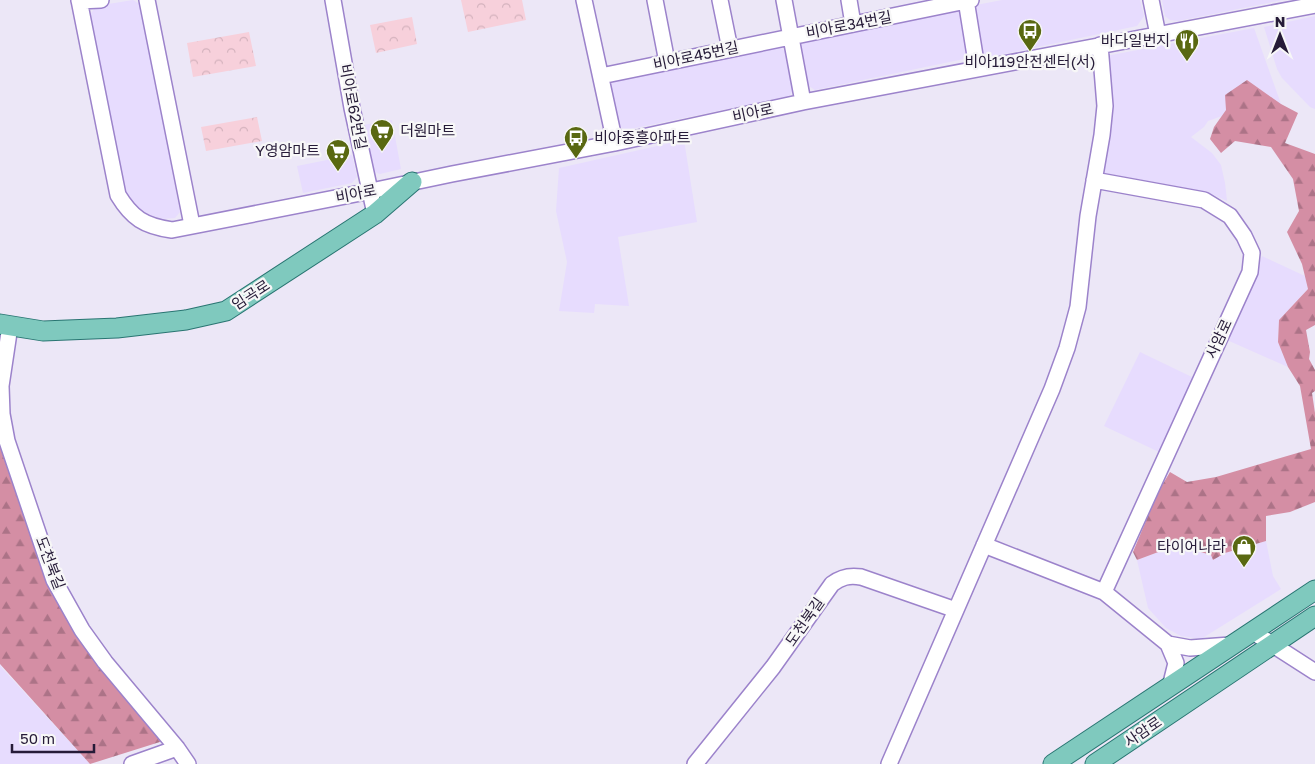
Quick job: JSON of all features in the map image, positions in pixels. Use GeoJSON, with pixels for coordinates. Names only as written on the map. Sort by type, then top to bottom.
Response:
{"type":"FeatureCollection","features":[{"type":"Feature","properties":{"kind":"main road","name":"임곡로"},"geometry":{"type":"LineString","coordinates":[[5,325],[43,331],[117,328],[186,320],[226,311],[375,214],[412,182]]}},
{"type":"Feature","properties":{"kind":"main road","name":"사암로"},"geometry":{"type":"LineString","coordinates":[[1053,764],[1315,590]]}},
{"type":"Feature","properties":{"kind":"main road","name":"사암로"},"geometry":{"type":"LineString","coordinates":[[1094,764],[1315,616]]}},
{"type":"Feature","properties":{"kind":"street"},"geometry":{"type":"LineString","coordinates":[[79,0],[101,0]]}},
{"type":"Feature","properties":{"kind":"street","name":"비아로"},"geometry":{"type":"LineString","coordinates":[[79,0],[118,195],[126,209],[139,220],[155,228],[172,230],[615,143],[803,102],[1315,5]]}},
{"type":"Feature","properties":{"kind":"street"},"geometry":{"type":"LineString","coordinates":[[147,0],[192,225]]}},
{"type":"Feature","properties":{"kind":"street","name":"비아로62번길"},"geometry":{"type":"LineString","coordinates":[[333,0],[352,108],[375,214]]}},
{"type":"Feature","properties":{"kind":"street"},"geometry":{"type":"LineString","coordinates":[[584,0],[615,143]]}},
{"type":"Feature","properties":{"kind":"street"},"geometry":{"type":"LineString","coordinates":[[655,0],[667,62]]}},
{"type":"Feature","properties":{"kind":"street"},"geometry":{"type":"LineString","coordinates":[[720,0],[730,50]]}},
{"type":"Feature","properties":{"kind":"street","name":"비아로34번길"},"geometry":{"type":"LineString","coordinates":[[784,0],[803,102]]}},
{"type":"Feature","properties":{"kind":"street"},"geometry":{"type":"LineString","coordinates":[[848,0],[854,24]]}},
{"type":"Feature","properties":{"kind":"street"},"geometry":{"type":"LineString","coordinates":[[968,0],[977,68]]}},
{"type":"Feature","properties":{"kind":"street","name":"비아로34번길"},"geometry":{"type":"LineString","coordinates":[[791,36],[854,24],[908,7],[968,0]]}},
{"type":"Feature","properties":{"kind":"street"},"geometry":{"type":"LineString","coordinates":[[1151,0],[1158,35]]}},
{"type":"Feature","properties":{"kind":"street","name":"비아로45번길"},"geometry":{"type":"LineString","coordinates":[[601,76],[791,36]]}},
{"type":"Feature","properties":{"kind":"street"},"geometry":{"type":"LineString","coordinates":[[889,764],[1052,390],[1067,348],[1078,308],[1088,216],[1102,135],[1105,106],[1100,45]]}},
{"type":"Feature","properties":{"kind":"street","name":"사암로"},"geometry":{"type":"LineString","coordinates":[[1094,180],[1204,200],[1230,216],[1244,236],[1252,253],[1250,272],[1104,592]]}},
{"type":"Feature","properties":{"kind":"street","name":"도천북길"},"geometry":{"type":"LineString","coordinates":[[5,325],[0,386],[2,414],[7,441],[54,580],[82,630],[105,662],[177,748],[188,764]]}},
{"type":"Feature","properties":{"kind":"street"},"geometry":{"type":"LineString","coordinates":[[984,545],[1104,592],[1168,644],[1176,663],[1170,687]]}},
{"type":"Feature","properties":{"kind":"street","name":"도천북길"},"geometry":{"type":"LineString","coordinates":[[695,764],[773,667],[832,584],[838,579],[845,576],[861,577],[956,610]]}},
{"type":"Feature","properties":{"kind":"street"},"geometry":{"type":"LineString","coordinates":[[1253,632],[1315,672]]}},
{"type":"Feature","properties":{"kind":"street","name":"사암로"},"geometry":{"type":"LineString","coordinates":[[1168,644],[1190,648],[1230,645]]}},
{"type":"Feature","properties":{"kind":"street"},"geometry":{"type":"LineString","coordinates":[[132,764],[177,748]]}},
{"type":"Feature","properties":{"kind":"shaded area"},"geometry":{"type":"Polygon","coordinates":[[[133,0],[141,5],[180,212],[175,218],[162,219],[150,215],[134,205],[125,196],[90,15],[96,6],[133,0]]]}},
{"type":"Feature","properties":{"kind":"shaded area"},"geometry":{"type":"Polygon","coordinates":[[[1002,0],[1140,0],[1144,16],[1137,26],[990,57],[981,51],[973,10],[976,5],[1002,0]]]}},
{"type":"Feature","properties":{"kind":"shaded area"},"geometry":{"type":"Polygon","coordinates":[[[1162,0],[1283,0],[1178,21],[1170,20],[1165,16],[1162,0]]]}},
{"type":"Feature","properties":{"kind":"shaded area"},"geometry":{"type":"Polygon","coordinates":[[[958,10],[961,13],[969,51],[964,59],[815,90],[806,84],[798,43],[801,38],[958,10]]]}},
{"type":"Feature","properties":{"kind":"shaded area"},"geometry":{"type":"Polygon","coordinates":[[[1315,16],[1315,109],[1310,107],[1282,78],[1277,69],[1264,27],[1315,16]]]}},
{"type":"Feature","properties":{"kind":"shaded area"},"geometry":{"type":"Polygon","coordinates":[[[1254,28],[1281,104],[1246,80],[1222,116],[1208,121],[1204,127],[1191,137],[1212,153],[1221,165],[1227,201],[1207,192],[1104,173],[1101,167],[1106,56],[1254,28]]]}},
{"type":"Feature","properties":{"kind":"shaded area"},"geometry":{"type":"Polygon","coordinates":[[[778,45],[786,52],[794,89],[789,96],[626,130],[617,125],[610,86],[614,78],[778,45]]]}},
{"type":"Feature","properties":{"kind":"shaded area"},"geometry":{"type":"Polygon","coordinates":[[[392,120],[401,169],[380,174],[372,171],[363,125],[392,120]]]}},
{"type":"Feature","properties":{"kind":"shaded area"},"geometry":{"type":"Polygon","coordinates":[[[684,140],[697,222],[618,237],[629,306],[595,304],[594,313],[559,311],[567,262],[556,211],[559,168],[684,140]]]}},
{"type":"Feature","properties":{"kind":"shaded area"},"geometry":{"type":"Polygon","coordinates":[[[352,155],[357,177],[352,183],[303,193],[297,166],[352,155]]]}},
{"type":"Feature","properties":{"kind":"shaded area"},"geometry":{"type":"Polygon","coordinates":[[[1262,256],[1305,276],[1308,289],[1279,320],[1278,342],[1288,367],[1227,340],[1262,256]]]}},
{"type":"Feature","properties":{"kind":"shaded area"},"geometry":{"type":"Polygon","coordinates":[[[1140,352],[1194,378],[1159,452],[1104,426],[1140,352]]]}},
{"type":"Feature","properties":{"kind":"shaded area"},"geometry":{"type":"Polygon","coordinates":[[[1266,541],[1273,576],[1281,589],[1201,639],[1181,636],[1166,628],[1148,608],[1137,560],[1161,551],[1187,548],[1211,555],[1213,559],[1225,553],[1266,541]]]}},
{"type":"Feature","properties":{"kind":"shaded area"},"geometry":{"type":"Polygon","coordinates":[[[0,664],[2,668],[90,764],[0,764],[0,664]]]}},
{"type":"Feature","properties":{"kind":"green space"},"geometry":{"type":"Polygon","coordinates":[[[461,0],[522,0],[526,20],[468,32],[461,0]]]}},
{"type":"Feature","properties":{"kind":"green space"},"geometry":{"type":"Polygon","coordinates":[[[412,17],[417,44],[376,53],[370,25],[412,17]]]}},
{"type":"Feature","properties":{"kind":"green space"},"geometry":{"type":"Polygon","coordinates":[[[249,32],[256,66],[193,77],[187,43],[249,32]]]}},
{"type":"Feature","properties":{"kind":"green space"},"geometry":{"type":"Polygon","coordinates":[[[1247,80],[1281,104],[1298,113],[1285,143],[1315,154],[1315,325],[1306,330],[1310,352],[1309,359],[1315,370],[1315,391],[1312,393],[1315,413],[1315,502],[1290,512],[1266,516],[1266,541],[1225,553],[1213,560],[1211,555],[1187,548],[1161,551],[1137,560],[1133,552],[1158,492],[1170,472],[1187,482],[1216,477],[1311,449],[1300,386],[1288,367],[1278,342],[1279,320],[1308,289],[1302,264],[1287,232],[1299,211],[1293,179],[1271,147],[1235,141],[1221,153],[1210,139],[1214,127],[1226,110],[1225,95],[1247,80]]]}},
{"type":"Feature","properties":{"kind":"green space"},"geometry":{"type":"Polygon","coordinates":[[[257,117],[262,141],[206,151],[201,127],[257,117]]]}},
{"type":"Feature","properties":{"kind":"green space"},"geometry":{"type":"Polygon","coordinates":[[[0,415],[57,589],[163,741],[90,764],[0,664],[0,415]]]}},
{"type":"Feature","properties":{"kind":"place","name":"비아119안전센터(서)"},"geometry":{"type":"Point","coordinates":[1030,52]}},
{"type":"Feature","properties":{"kind":"place","name":"바다일번지"},"geometry":{"type":"Point","coordinates":[1187,62]}},
{"type":"Feature","properties":{"kind":"place","name":"더원마트"},"geometry":{"type":"Point","coordinates":[382,152]}},
{"type":"Feature","properties":{"kind":"place","name":"비아중흥아파트"},"geometry":{"type":"Point","coordinates":[576,159]}},
{"type":"Feature","properties":{"kind":"place","name":"Y영암마트"},"geometry":{"type":"Point","coordinates":[338,172]}},
{"type":"Feature","properties":{"kind":"place","name":"타이어나라"},"geometry":{"type":"Point","coordinates":[1244,568]}}]}
